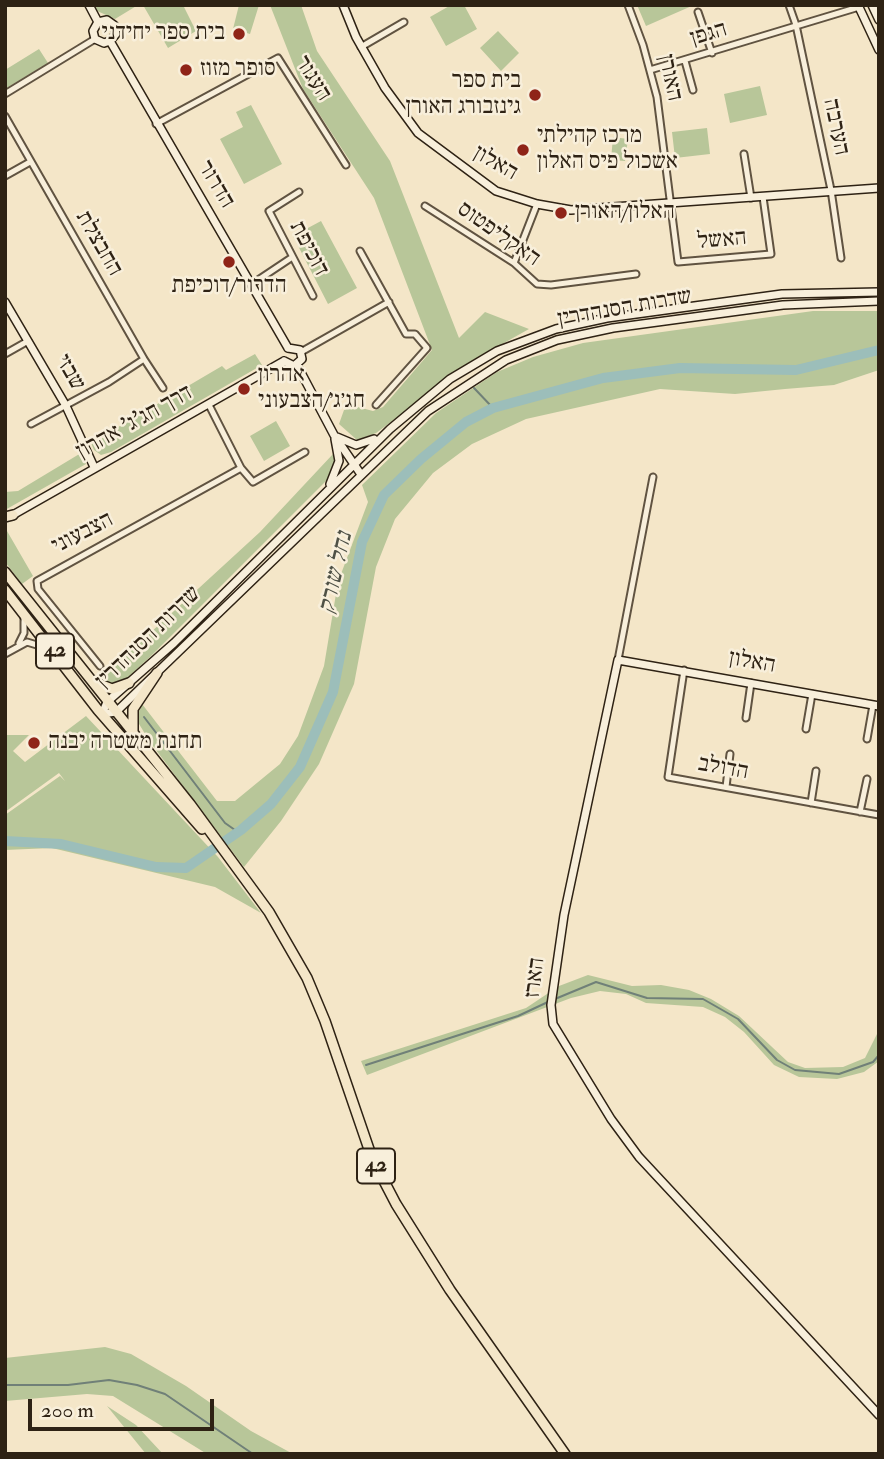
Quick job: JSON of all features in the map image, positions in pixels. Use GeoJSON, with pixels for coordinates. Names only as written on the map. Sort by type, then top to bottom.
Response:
{"type":"FeatureCollection","features":[{"type":"Feature","properties":{"kind":"highway","name":"42"},"geometry":{"type":"LineString","coordinates":[[5,572],[190,804],[269,912],[307,978],[325,1021],[372,1158],[396,1204],[450,1290],[565,1454]]}},
{"type":"Feature","properties":{"kind":"highway","name":"42"},"geometry":{"type":"LineString","coordinates":[[5,590],[102,713],[189,816],[216,842]]}},
{"type":"Feature","properties":{"kind":"highway"},"geometry":{"type":"LineString","coordinates":[[134,737],[131,721],[133,709],[157,673]]}},
{"type":"Feature","properties":{"kind":"highway"},"geometry":{"type":"LineString","coordinates":[[91,681],[112,689],[129,683]]}},
{"type":"Feature","properties":{"kind":"street"},"geometry":{"type":"LineString","coordinates":[[89,5],[98,22]]}},
{"type":"Feature","properties":{"kind":"street","name":"האלון"},"geometry":{"type":"LineString","coordinates":[[343,5],[361,47],[385,88],[418,133],[496,191],[537,204],[571,210],[879,188]]}},
{"type":"Feature","properties":{"kind":"street","name":"האורן"},"geometry":{"type":"LineString","coordinates":[[628,5],[650,70],[663,138],[669,204]]}},
{"type":"Feature","properties":{"kind":"street","name":"הערבה"},"geometry":{"type":"LineString","coordinates":[[789,5],[796,25],[831,190],[841,258]]}},
{"type":"Feature","properties":{"kind":"street"},"geometry":{"type":"LineString","coordinates":[[872,5],[879,20]]}},
{"type":"Feature","properties":{"kind":"street"},"geometry":{"type":"LineString","coordinates":[[858,6],[879,50]]}},
{"type":"Feature","properties":{"kind":"street","name":"הגפן"},"geometry":{"type":"LineString","coordinates":[[650,70],[858,6]]}},
{"type":"Feature","properties":{"kind":"street"},"geometry":{"type":"LineString","coordinates":[[698,12],[712,53]]}},
{"type":"Feature","properties":{"kind":"street"},"geometry":{"type":"LineString","coordinates":[[107,20],[114,25],[116,34],[110,41],[104,43],[96,38],[93,31],[98,22],[107,20]]}},
{"type":"Feature","properties":{"kind":"street"},"geometry":{"type":"LineString","coordinates":[[361,47],[404,22]]}},
{"type":"Feature","properties":{"kind":"street"},"geometry":{"type":"LineString","coordinates":[[5,94],[96,38]]}},
{"type":"Feature","properties":{"kind":"street","name":"הדרור"},"geometry":{"type":"LineString","coordinates":[[110,41],[288,348]]}},
{"type":"Feature","properties":{"kind":"street","name":"העגור"},"geometry":{"type":"LineString","coordinates":[[156,124],[278,58],[346,165]]}},
{"type":"Feature","properties":{"kind":"street"},"geometry":{"type":"LineString","coordinates":[[685,61],[693,90]]}},
{"type":"Feature","properties":{"kind":"street","name":"החבצלת"},"geometry":{"type":"LineString","coordinates":[[5,116],[163,388]]}},
{"type":"Feature","properties":{"kind":"street"},"geometry":{"type":"LineString","coordinates":[[744,154],[751,198]]}},
{"type":"Feature","properties":{"kind":"street"},"geometry":{"type":"LineString","coordinates":[[5,176],[30,162]]}},
{"type":"Feature","properties":{"kind":"street","name":"דוכיפת"},"geometry":{"type":"LineString","coordinates":[[299,192],[269,211],[313,296]]}},
{"type":"Feature","properties":{"kind":"street","name":"האשל"},"geometry":{"type":"LineString","coordinates":[[669,204],[678,262],[771,254],[763,197]]}},
{"type":"Feature","properties":{"kind":"street"},"geometry":{"type":"LineString","coordinates":[[514,262],[537,204]]}},
{"type":"Feature","properties":{"kind":"street","name":"האקליפטוס"},"geometry":{"type":"LineString","coordinates":[[425,206],[514,262],[528,279],[551,285],[636,274]]}},
{"type":"Feature","properties":{"kind":"street"},"geometry":{"type":"LineString","coordinates":[[360,251],[406,334],[415,334],[427,348],[376,405]]}},
{"type":"Feature","properties":{"kind":"street"},"geometry":{"type":"LineString","coordinates":[[252,284],[291,258]]}},
{"type":"Feature","properties":{"kind":"street","name":"שדרות הסנהדרין"},"geometry":{"type":"LineString","coordinates":[[879,292],[837,291],[727,299],[556,329],[521,340],[470,365],[436,389],[354,463],[174,643],[107,702],[102,713],[116,712],[360,473],[451,393],[506,360],[557,340],[738,310],[879,301]]}},
{"type":"Feature","properties":{"kind":"street","name":"שבזי"},"geometry":{"type":"LineString","coordinates":[[5,302],[66,406],[94,467]]}},
{"type":"Feature","properties":{"kind":"street"},"geometry":{"type":"LineString","coordinates":[[301,352],[389,302]]}},
{"type":"Feature","properties":{"kind":"street"},"geometry":{"type":"LineString","coordinates":[[5,354],[28,341]]}},
{"type":"Feature","properties":{"kind":"street"},"geometry":{"type":"LineString","coordinates":[[295,347],[301,352],[302,359],[297,365],[288,365],[284,361],[283,355],[288,348],[295,347]]}},
{"type":"Feature","properties":{"kind":"street"},"geometry":{"type":"LineString","coordinates":[[32,424],[144,359]]}},
{"type":"Feature","properties":{"kind":"street","name":"דרך חג'ג' אהרון"},"geometry":{"type":"LineString","coordinates":[[8,517],[284,361]]}},
{"type":"Feature","properties":{"kind":"street"},"geometry":{"type":"LineString","coordinates":[[297,365],[334,435],[360,473]]}},
{"type":"Feature","properties":{"kind":"street"},"geometry":{"type":"LineString","coordinates":[[209,405],[241,468],[253,482],[305,452]]}},
{"type":"Feature","properties":{"kind":"street"},"geometry":{"type":"LineString","coordinates":[[334,435],[350,444],[361,445],[390,429]]}},
{"type":"Feature","properties":{"kind":"street"},"geometry":{"type":"LineString","coordinates":[[320,498],[338,466],[334,435]]}},
{"type":"Feature","properties":{"kind":"street","name":"הצבעוני"},"geometry":{"type":"LineString","coordinates":[[100,667],[38,589],[37,581],[241,468]]}},
{"type":"Feature","properties":{"kind":"street","name":"הארז"},"geometry":{"type":"LineString","coordinates":[[653,477],[618,660],[564,915],[552,994],[553,1024],[611,1119],[639,1157],[877,1411]]}},
{"type":"Feature","properties":{"kind":"street"},"geometry":{"type":"LineString","coordinates":[[17,645],[23,633],[24,612]]}},
{"type":"Feature","properties":{"kind":"street"},"geometry":{"type":"LineString","coordinates":[[5,654],[17,645],[27,642],[54,650]]}},
{"type":"Feature","properties":{"kind":"street","name":"האלון"},"geometry":{"type":"LineString","coordinates":[[618,660],[876,705]]}},
{"type":"Feature","properties":{"kind":"street","name":"הדולב"},"geometry":{"type":"LineString","coordinates":[[684,670],[668,777],[879,815]]}},
{"type":"Feature","properties":{"kind":"street"},"geometry":{"type":"LineString","coordinates":[[746,718],[751,682]]}},
{"type":"Feature","properties":{"kind":"street"},"geometry":{"type":"LineString","coordinates":[[806,729],[812,694]]}},
{"type":"Feature","properties":{"kind":"street"},"geometry":{"type":"LineString","coordinates":[[867,739],[876,705]]}},
{"type":"Feature","properties":{"kind":"street"},"geometry":{"type":"LineString","coordinates":[[726,787],[730,754]]}},
{"type":"Feature","properties":{"kind":"street"},"geometry":{"type":"LineString","coordinates":[[811,803],[816,771]]}},
{"type":"Feature","properties":{"kind":"street"},"geometry":{"type":"LineString","coordinates":[[860,812],[867,779]]}},
{"type":"Feature","properties":{"kind":"green space"},"geometry":{"type":"Polygon","coordinates":[[[92,5],[138,5],[115,19],[95,10],[92,5]]]}},
{"type":"Feature","properties":{"kind":"green space"},"geometry":{"type":"Polygon","coordinates":[[[143,5],[183,5],[196,31],[168,48],[143,5]]]}},
{"type":"Feature","properties":{"kind":"green space"},"geometry":{"type":"Polygon","coordinates":[[[239,5],[259,5],[250,34],[233,29],[239,5]]]}},
{"type":"Feature","properties":{"kind":"green space"},"geometry":{"type":"Polygon","coordinates":[[[270,5],[301,5],[317,51],[390,161],[459,338],[485,312],[529,329],[479,357],[376,433],[357,440],[339,424],[344,410],[354,406],[373,411],[383,407],[432,350],[374,198],[303,89],[270,5]]]}},
{"type":"Feature","properties":{"kind":"green space"},"geometry":{"type":"Polygon","coordinates":[[[451,5],[464,5],[477,29],[446,46],[430,17],[451,5]]]}},
{"type":"Feature","properties":{"kind":"green space"},"geometry":{"type":"Polygon","coordinates":[[[637,5],[694,5],[646,26],[637,5]]]}},
{"type":"Feature","properties":{"kind":"green space"},"geometry":{"type":"Polygon","coordinates":[[[498,31],[519,53],[501,71],[480,48],[498,31]]]}},
{"type":"Feature","properties":{"kind":"green space"},"geometry":{"type":"Polygon","coordinates":[[[39,49],[48,63],[5,89],[5,70],[39,49]]]}},
{"type":"Feature","properties":{"kind":"green space"},"geometry":{"type":"Polygon","coordinates":[[[760,86],[767,115],[730,123],[724,94],[760,86]]]}},
{"type":"Feature","properties":{"kind":"green space"},"geometry":{"type":"Polygon","coordinates":[[[251,105],[282,164],[244,184],[220,139],[243,127],[236,112],[251,105]]]}},
{"type":"Feature","properties":{"kind":"green space"},"geometry":{"type":"Polygon","coordinates":[[[707,128],[710,154],[675,158],[672,132],[707,128]]]}},
{"type":"Feature","properties":{"kind":"green space"},"geometry":{"type":"Polygon","coordinates":[[[613,137],[628,139],[625,161],[611,160],[613,137]]]}},
{"type":"Feature","properties":{"kind":"green space"},"geometry":{"type":"Polygon","coordinates":[[[321,221],[357,288],[328,304],[293,236],[321,221]]]}},
{"type":"Feature","properties":{"kind":"green space"},"geometry":{"type":"Polygon","coordinates":[[[813,311],[879,311],[879,370],[834,385],[735,394],[660,389],[526,419],[472,444],[433,473],[395,519],[376,567],[354,684],[319,764],[281,821],[244,867],[150,742],[136,719],[142,704],[217,801],[235,801],[280,764],[298,736],[324,666],[338,582],[368,502],[362,485],[436,413],[497,372],[533,357],[583,343],[813,311]]]}},
{"type":"Feature","properties":{"kind":"green space"},"geometry":{"type":"Polygon","coordinates":[[[255,354],[262,365],[111,452],[101,455],[94,450],[91,443],[222,366],[226,370],[255,354]]]}},
{"type":"Feature","properties":{"kind":"green space"},"geometry":{"type":"Polygon","coordinates":[[[276,421],[290,446],[264,461],[250,436],[276,421]]]}},
{"type":"Feature","properties":{"kind":"green space"},"geometry":{"type":"Polygon","coordinates":[[[81,453],[86,464],[5,510],[5,492],[18,491],[81,453]]]}},
{"type":"Feature","properties":{"kind":"green space"},"geometry":{"type":"Polygon","coordinates":[[[333,454],[337,458],[332,475],[152,655],[124,681],[110,685],[101,678],[260,532],[333,454]]]}},
{"type":"Feature","properties":{"kind":"green space"},"geometry":{"type":"Polygon","coordinates":[[[7,531],[33,576],[22,584],[5,562],[7,531]]]}},
{"type":"Feature","properties":{"kind":"green space"},"geometry":{"type":"Polygon","coordinates":[[[86,716],[218,857],[261,913],[215,887],[52,848],[5,850],[5,815],[60,776],[65,781],[59,773],[5,812],[5,735],[29,735],[13,751],[25,762],[86,716]]]}},
{"type":"Feature","properties":{"kind":"green space"},"geometry":{"type":"Polygon","coordinates":[[[588,975],[632,986],[661,985],[689,990],[711,999],[739,1016],[788,1062],[805,1068],[843,1067],[865,1058],[879,1030],[879,1061],[864,1072],[837,1079],[799,1077],[774,1065],[744,1032],[725,1017],[703,1007],[646,1003],[626,994],[600,991],[571,998],[367,1075],[361,1061],[526,1008],[559,986],[588,975]]]}},
{"type":"Feature","properties":{"kind":"green space"},"geometry":{"type":"Polygon","coordinates":[[[105,1347],[131,1354],[186,1386],[251,1431],[293,1454],[207,1454],[113,1396],[87,1394],[5,1401],[5,1358],[105,1347]]]}},
{"type":"Feature","properties":{"kind":"green space"},"geometry":{"type":"Polygon","coordinates":[[[107,1406],[136,1425],[163,1454],[146,1454],[107,1406]]]}},
{"type":"Feature","properties":{"kind":"waterway","name":"נחל שורק"},"geometry":{"type":"LineString","coordinates":[[5,841],[61,844],[156,867],[186,868],[241,830],[271,804],[300,767],[333,692],[362,542],[384,495],[421,459],[466,422],[493,408],[603,378],[680,368],[796,370],[879,350]]}},
{"type":"Feature","properties":{"kind":"waterway"},"geometry":{"type":"LineString","coordinates":[[474,388],[493,408]]}},
{"type":"Feature","properties":{"kind":"waterway"},"geometry":{"type":"LineString","coordinates":[[144,717],[225,823],[235,830],[241,830]]}},
{"type":"Feature","properties":{"kind":"waterway"},"geometry":{"type":"LineString","coordinates":[[555,999],[596,982],[647,998],[703,999],[738,1019],[777,1060],[795,1070],[839,1074],[873,1062],[879,1055]]}},
{"type":"Feature","properties":{"kind":"waterway"},"geometry":{"type":"LineString","coordinates":[[366,1065],[518,1016],[550,1001]]}},
{"type":"Feature","properties":{"kind":"waterway"},"geometry":{"type":"LineString","coordinates":[[5,1385],[68,1385],[109,1380],[137,1385],[165,1394],[253,1454]]}},
{"type":"Feature","properties":{"kind":"place","name":"בית ספר יחידני"},"geometry":{"type":"Point","coordinates":[239,34]}},
{"type":"Feature","properties":{"kind":"place","name":"סופר מזוז"},"geometry":{"type":"Point","coordinates":[186,70]}},
{"type":"Feature","properties":{"kind":"place","name":"בית ספר גינזבורג האורן"},"geometry":{"type":"Point","coordinates":[535,95]}},
{"type":"Feature","properties":{"kind":"place","name":"מרכז קהילתי אשכול פיס האלון"},"geometry":{"type":"Point","coordinates":[523,150]}},
{"type":"Feature","properties":{"kind":"place","name":"האלון/האורן"},"geometry":{"type":"Point","coordinates":[561,213]}},
{"type":"Feature","properties":{"kind":"place","name":"הדרור/דוכיפת"},"geometry":{"type":"Point","coordinates":[229,262]}},
{"type":"Feature","properties":{"kind":"place","name":"אהרון חג׳ג׳/הצבעוני"},"geometry":{"type":"Point","coordinates":[244,389]}},
{"type":"Feature","properties":{"kind":"place","name":"תחנת משטרה יבנה"},"geometry":{"type":"Point","coordinates":[34,743]}}]}
